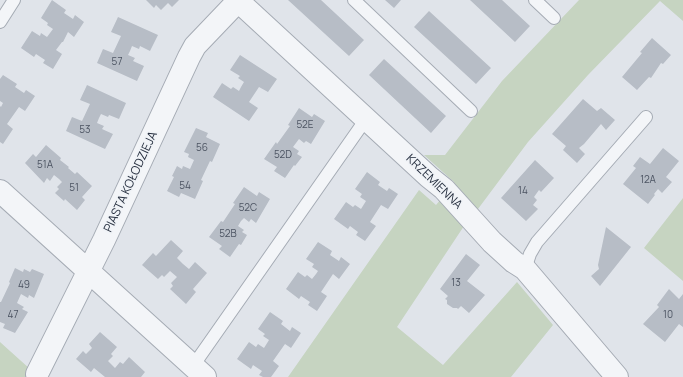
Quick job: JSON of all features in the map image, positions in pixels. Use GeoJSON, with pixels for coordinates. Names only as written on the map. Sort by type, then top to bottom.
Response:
{"type":"FeatureCollection","features":[{"type":"Feature","properties":{"kind":"street","name":"KRZEMIENNA"},"geometry":{"type":"LineString","coordinates":[[239,0],[366,119],[444,189],[504,254],[525,269],[617,377]]}},
{"type":"Feature","properties":{"kind":"street","name":"PIASTA KOŁODZIEJA"},"geometry":{"type":"LineString","coordinates":[[37,374],[107,233],[188,57],[195,46],[239,0]]}},
{"type":"Feature","properties":{"kind":"street"},"geometry":{"type":"LineString","coordinates":[[0,191],[199,372]]}},
{"type":"Feature","properties":{"kind":"lane"},"geometry":{"type":"LineString","coordinates":[[0,22],[14,0]]}},
{"type":"Feature","properties":{"kind":"lane"},"geometry":{"type":"LineString","coordinates":[[354,0],[471,110]]}},
{"type":"Feature","properties":{"kind":"lane"},"geometry":{"type":"LineString","coordinates":[[535,0],[554,18]]}},
{"type":"Feature","properties":{"kind":"lane"},"geometry":{"type":"LineString","coordinates":[[525,269],[530,254],[537,242],[646,117]]}},
{"type":"Feature","properties":{"kind":"lane"},"geometry":{"type":"LineString","coordinates":[[199,372],[366,119]]}},
{"type":"Feature","properties":{"kind":"green space"},"geometry":{"type":"Polygon","coordinates":[[[579,0],[683,0],[683,21],[660,1],[588,75],[528,142],[475,213],[450,187],[454,182],[424,155],[445,155],[502,81],[579,0]]]}},
{"type":"Feature","properties":{"kind":"green space"},"geometry":{"type":"Polygon","coordinates":[[[419,190],[436,205],[441,199],[464,226],[397,327],[443,365],[517,282],[553,325],[511,377],[288,377],[419,190]]]}},
{"type":"Feature","properties":{"kind":"green space"},"geometry":{"type":"Polygon","coordinates":[[[683,198],[683,281],[644,248],[683,198]]]}},
{"type":"Feature","properties":{"kind":"green space"},"geometry":{"type":"Polygon","coordinates":[[[0,342],[20,360],[39,377],[0,377],[0,342]]]}},
{"type":"Feature","properties":{"kind":"building"},"geometry":{"type":"Polygon","coordinates":[[[52,0],[66,10],[64,13],[73,19],[75,15],[84,22],[74,37],[68,32],[63,42],[56,50],[62,54],[53,69],[43,63],[45,60],[36,54],[34,57],[21,48],[32,31],[40,36],[41,33],[47,37],[53,29],[41,18],[52,0]]]}},
{"type":"Feature","properties":{"kind":"building"},"geometry":{"type":"Polygon","coordinates":[[[146,0],[179,0],[172,7],[168,3],[161,10],[156,5],[154,8],[146,0]]]}},
{"type":"Feature","properties":{"kind":"building"},"geometry":{"type":"Polygon","coordinates":[[[288,0],[321,0],[364,40],[349,56],[288,0]]]}},
{"type":"Feature","properties":{"kind":"building"},"geometry":{"type":"Polygon","coordinates":[[[385,0],[401,0],[394,8],[385,0]]]}},
{"type":"Feature","properties":{"kind":"building"},"geometry":{"type":"Polygon","coordinates":[[[470,0],[502,0],[530,26],[515,42],[470,0]]]}},
{"type":"Feature","properties":{"kind":"building"},"geometry":{"type":"Polygon","coordinates":[[[429,11],[491,68],[476,84],[414,27],[429,11]]]}},
{"type":"Feature","properties":{"kind":"building"},"geometry":{"type":"Polygon","coordinates":[[[118,17],[158,35],[150,51],[140,46],[139,49],[132,46],[128,55],[135,58],[133,61],[144,66],[137,81],[97,63],[103,49],[113,53],[121,36],[111,32],[118,17]]]}},
{"type":"Feature","properties":{"kind":"building"},"geometry":{"type":"Polygon","coordinates":[[[652,38],[671,55],[663,64],[661,63],[651,78],[649,77],[637,90],[622,77],[642,53],[640,52],[652,38]]]}},
{"type":"Feature","properties":{"kind":"building"},"geometry":{"type":"Polygon","coordinates":[[[240,55],[277,79],[268,92],[259,87],[249,102],[258,108],[249,121],[213,97],[222,83],[231,89],[233,87],[239,91],[244,82],[238,78],[240,76],[230,70],[240,55]]]}},
{"type":"Feature","properties":{"kind":"building"},"geometry":{"type":"Polygon","coordinates":[[[384,59],[446,116],[431,133],[369,75],[384,59]]]}},
{"type":"Feature","properties":{"kind":"building"},"geometry":{"type":"Polygon","coordinates":[[[3,75],[17,84],[15,87],[24,93],[26,90],[35,96],[25,111],[19,107],[7,124],[13,129],[3,144],[0,142],[0,106],[1,107],[3,103],[0,101],[0,79],[3,75]]]}},
{"type":"Feature","properties":{"kind":"building"},"geometry":{"type":"Polygon","coordinates":[[[87,85],[126,103],[119,119],[101,114],[99,118],[97,123],[104,126],[102,129],[113,134],[105,149],[66,131],[72,117],[82,121],[90,104],[80,100],[87,85]]]}},
{"type":"Feature","properties":{"kind":"building"},"geometry":{"type":"Polygon","coordinates":[[[583,99],[597,111],[601,108],[615,120],[606,130],[601,124],[579,148],[585,154],[577,163],[563,150],[566,146],[552,134],[583,99]]]}},
{"type":"Feature","properties":{"kind":"building"},"geometry":{"type":"Polygon","coordinates":[[[299,108],[312,117],[314,114],[325,121],[311,144],[306,141],[304,143],[299,139],[293,147],[299,151],[297,154],[302,157],[285,178],[274,171],[277,167],[264,159],[290,126],[288,125],[299,108]]]}},
{"type":"Feature","properties":{"kind":"building"},"geometry":{"type":"Polygon","coordinates":[[[196,128],[208,133],[206,137],[220,144],[212,162],[210,161],[201,180],[203,181],[195,199],[181,193],[179,197],[167,191],[174,177],[172,176],[177,166],[182,169],[183,166],[190,169],[194,160],[188,157],[189,154],[184,152],[196,128]]]}},
{"type":"Feature","properties":{"kind":"building"},"geometry":{"type":"Polygon","coordinates":[[[46,145],[61,158],[60,160],[69,167],[68,168],[75,174],[77,172],[92,186],[82,197],[85,200],[77,210],[65,199],[64,201],[55,193],[59,189],[57,187],[62,182],[59,179],[54,175],[50,181],[47,178],[44,183],[25,163],[33,154],[36,157],[46,145]]]}},
{"type":"Feature","properties":{"kind":"building"},"geometry":{"type":"Polygon","coordinates":[[[663,148],[679,161],[666,177],[672,182],[662,193],[658,189],[648,204],[623,184],[636,168],[633,166],[640,157],[650,164],[663,148]]]}},
{"type":"Feature","properties":{"kind":"building"},"geometry":{"type":"Polygon","coordinates":[[[535,160],[554,178],[541,192],[539,190],[534,197],[537,200],[533,205],[538,209],[526,221],[501,198],[535,160]]]}},
{"type":"Feature","properties":{"kind":"building"},"geometry":{"type":"Polygon","coordinates":[[[367,172],[380,182],[378,185],[387,191],[389,188],[398,194],[388,209],[381,205],[370,222],[376,226],[365,241],[356,235],[358,232],[350,226],[348,229],[334,219],[346,202],[353,207],[355,205],[361,209],[366,201],[360,197],[362,194],[355,189],[367,172]]]}},
{"type":"Feature","properties":{"kind":"building"},"geometry":{"type":"Polygon","coordinates":[[[244,187],[257,196],[259,192],[270,199],[256,223],[251,219],[249,222],[244,218],[241,221],[238,226],[244,230],[242,232],[247,235],[241,245],[239,244],[230,257],[219,249],[222,246],[209,237],[221,221],[223,222],[235,204],[233,203],[244,187]]]}},
{"type":"Feature","properties":{"kind":"building"},"geometry":{"type":"Polygon","coordinates":[[[606,227],[631,247],[600,286],[591,276],[599,269],[598,265],[606,227]]]}},
{"type":"Feature","properties":{"kind":"building"},"geometry":{"type":"Polygon","coordinates":[[[171,240],[183,251],[177,258],[183,264],[189,269],[195,262],[207,273],[193,289],[196,292],[186,304],[170,289],[173,286],[171,283],[177,277],[170,271],[164,277],[162,275],[158,279],[142,265],[153,253],[156,256],[171,240]]]}},
{"type":"Feature","properties":{"kind":"building"},"geometry":{"type":"Polygon","coordinates":[[[318,242],[332,251],[330,255],[339,261],[341,257],[350,264],[339,279],[333,274],[321,292],[327,296],[317,311],[308,305],[310,302],[301,296],[299,299],[286,289],[298,272],[305,277],[307,275],[312,279],[316,274],[318,271],[312,267],[314,264],[306,259],[318,242]]]}},
{"type":"Feature","properties":{"kind":"building"},"geometry":{"type":"Polygon","coordinates":[[[466,254],[480,265],[467,281],[485,295],[469,313],[461,306],[458,309],[447,304],[447,300],[445,299],[448,296],[440,289],[466,254]]]}},
{"type":"Feature","properties":{"kind":"building"},"geometry":{"type":"Polygon","coordinates":[[[15,268],[23,272],[24,269],[30,272],[32,269],[44,274],[34,298],[29,295],[28,298],[21,294],[17,303],[24,307],[22,309],[28,312],[15,333],[3,328],[5,324],[0,322],[0,302],[10,283],[9,282],[15,268]]]}},
{"type":"Feature","properties":{"kind":"building"},"geometry":{"type":"Polygon","coordinates":[[[669,289],[679,299],[683,294],[683,327],[679,324],[665,342],[643,324],[659,307],[657,305],[669,289]]]}},
{"type":"Feature","properties":{"kind":"building"},"geometry":{"type":"Polygon","coordinates":[[[270,312],[283,321],[281,324],[290,331],[292,327],[301,333],[291,348],[285,344],[273,361],[279,366],[271,377],[263,377],[259,375],[262,371],[253,365],[251,369],[237,359],[249,342],[256,347],[258,344],[264,348],[269,340],[263,336],[265,334],[258,329],[270,312]]]}},
{"type":"Feature","properties":{"kind":"building"},"geometry":{"type":"Polygon","coordinates":[[[100,332],[117,347],[111,354],[113,356],[108,361],[115,368],[120,362],[123,364],[129,357],[145,372],[141,377],[105,377],[94,368],[91,372],[76,359],[83,351],[86,354],[92,348],[89,344],[100,332]]]}}]}
